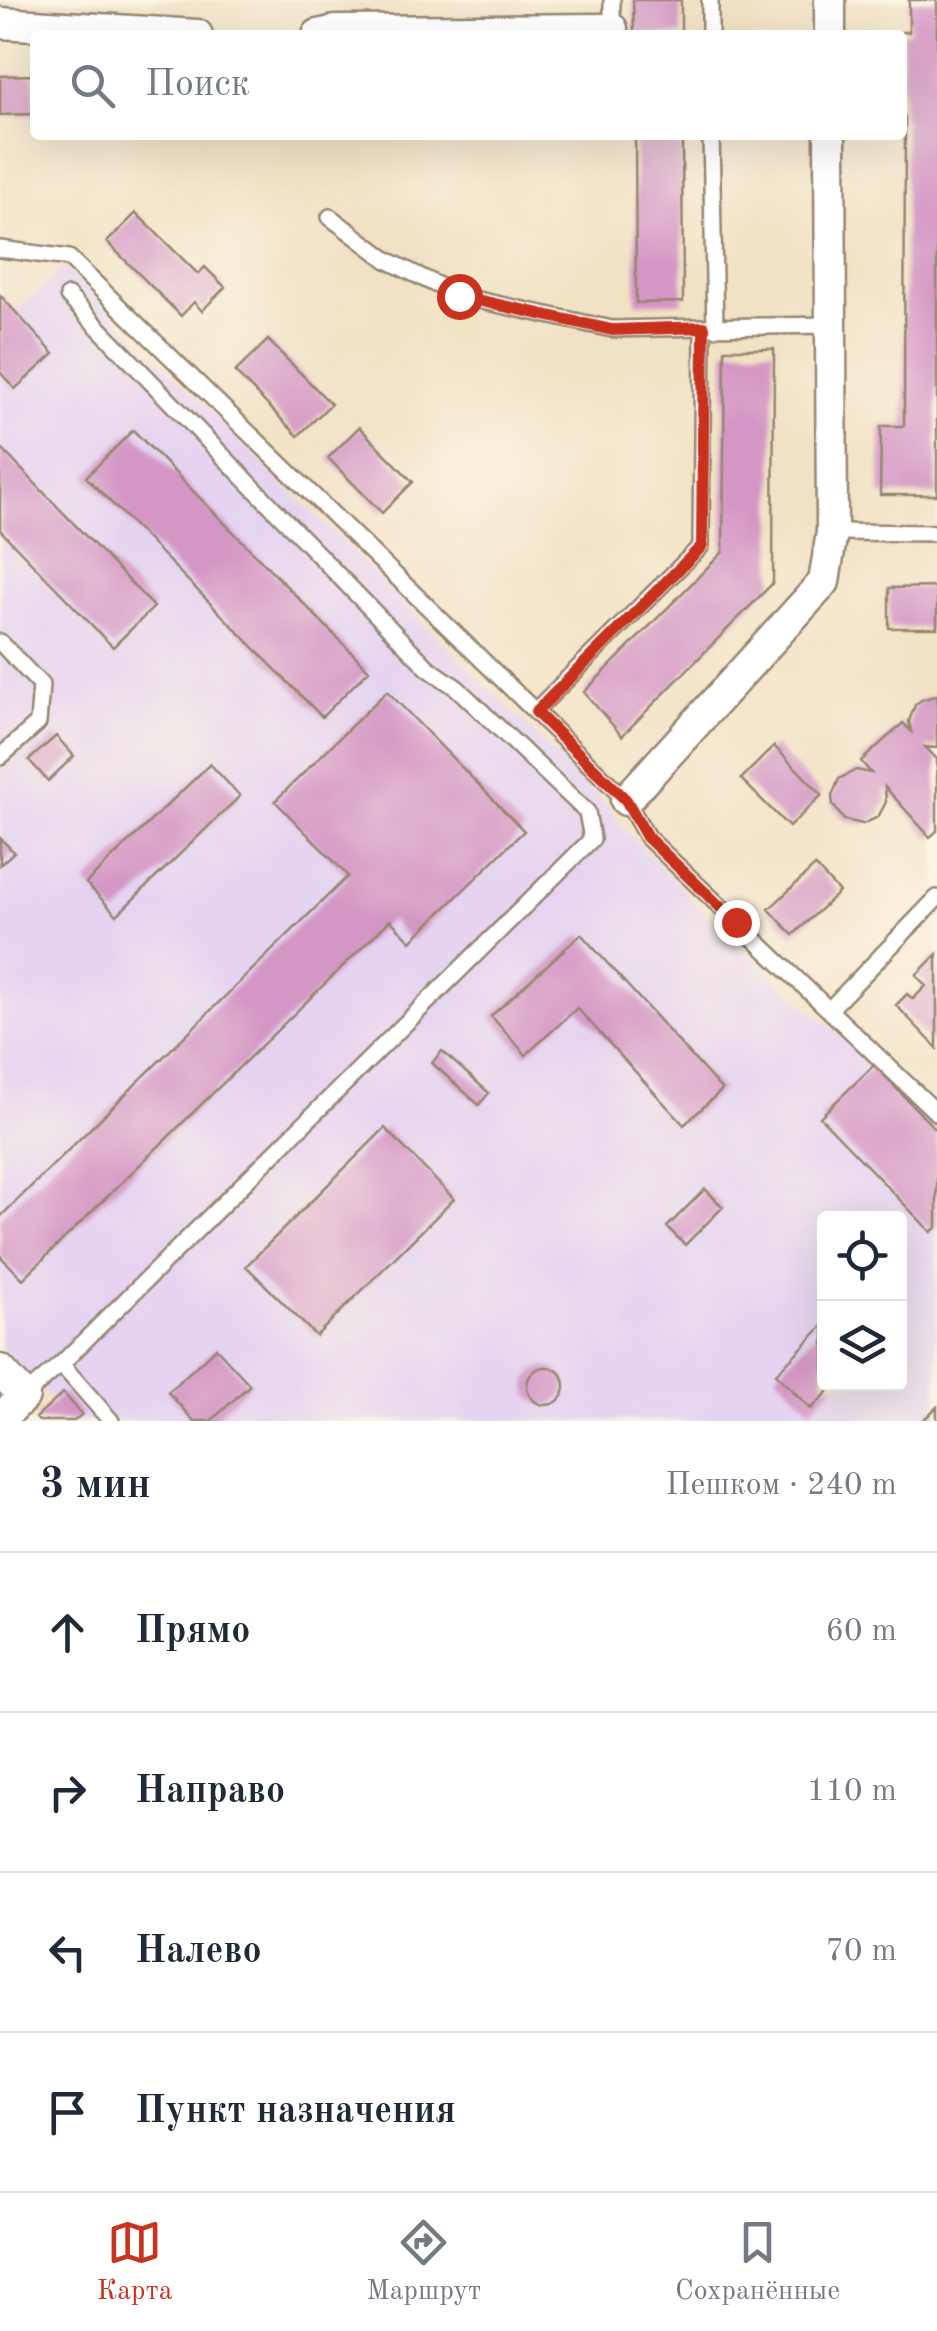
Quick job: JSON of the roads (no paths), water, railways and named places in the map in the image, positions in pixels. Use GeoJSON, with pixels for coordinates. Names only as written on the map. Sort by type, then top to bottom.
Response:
{"type":"FeatureCollection","features":[{"type":"Feature","properties":{"kind":"street"},"geometry":{"type":"LineString","coordinates":[[830,0],[830,30]]}},
{"type":"Feature","properties":{"kind":"street"},"geometry":{"type":"LineString","coordinates":[[352,30],[612,15]]}},
{"type":"Feature","properties":{"kind":"street"},"geometry":{"type":"LineString","coordinates":[[0,23],[115,30]]}},
{"type":"Feature","properties":{"kind":"street"},"geometry":{"type":"LineString","coordinates":[[626,800],[824,582],[832,532],[830,140]]}},
{"type":"Feature","properties":{"kind":"street"},"geometry":{"type":"LineString","coordinates":[[0,1370],[24,1396],[0,1419]]}},
{"type":"Feature","properties":{"kind":"lane"},"geometry":{"type":"LineString","coordinates":[[710,0],[710,30]]}},
{"type":"Feature","properties":{"kind":"lane"},"geometry":{"type":"LineString","coordinates":[[536,712],[702,546],[712,140]]}},
{"type":"Feature","properties":{"kind":"lane"},"geometry":{"type":"LineString","coordinates":[[330,217],[387,260],[459,296],[612,330],[831,325]]}},
{"type":"Feature","properties":{"kind":"lane"},"geometry":{"type":"LineString","coordinates":[[0,249],[69,258],[626,800],[647,837],[937,1113]]}},
{"type":"Feature","properties":{"kind":"lane"},"geometry":{"type":"LineString","coordinates":[[24,1396],[592,840],[587,812],[457,688],[428,668],[68,296]]}},
{"type":"Feature","properties":{"kind":"lane"},"geometry":{"type":"LineString","coordinates":[[832,532],[937,533]]}},
{"type":"Feature","properties":{"kind":"lane"},"geometry":{"type":"LineString","coordinates":[[0,642],[41,685],[38,724],[0,757]]}},
{"type":"Feature","properties":{"kind":"lane"},"geometry":{"type":"LineString","coordinates":[[829,1010],[937,898]]}},
{"type":"Feature","properties":{"kind":"lane"},"geometry":{"type":"LineString","coordinates":[[60,1364],[111,1421]]}}]}
